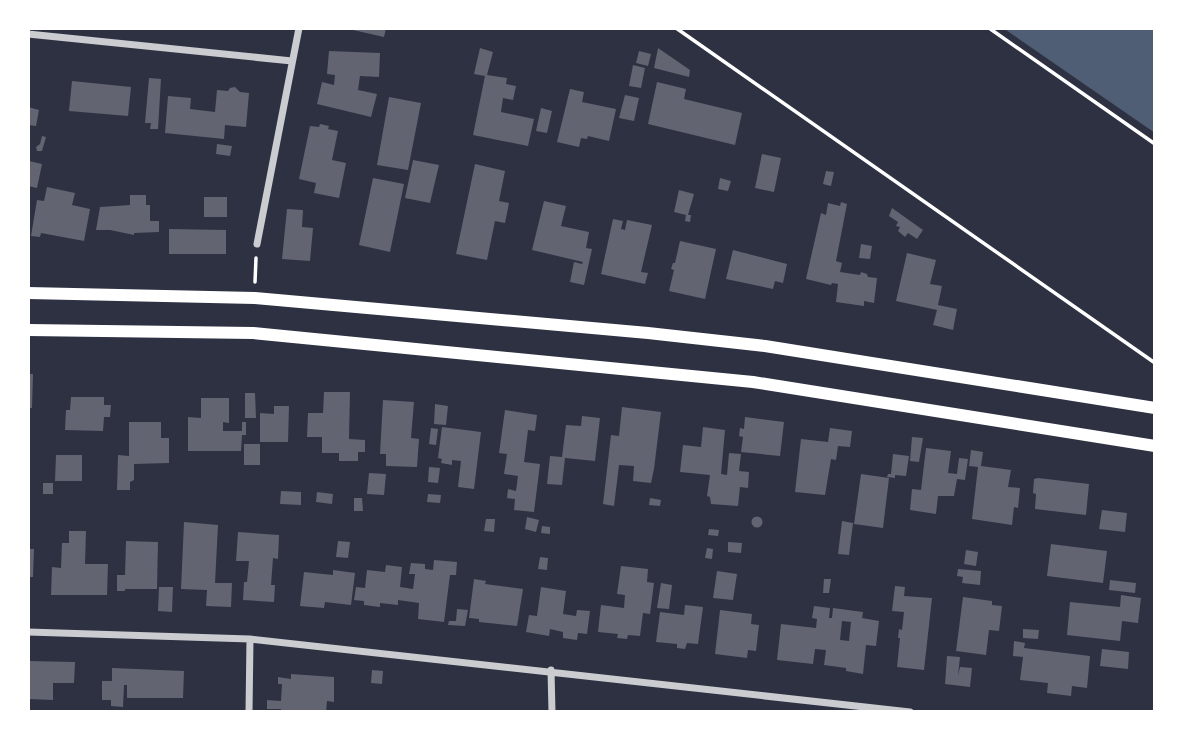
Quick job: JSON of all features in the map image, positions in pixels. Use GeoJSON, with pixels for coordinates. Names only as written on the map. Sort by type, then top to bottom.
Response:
{"type":"FeatureCollection","features":[{"type":"Feature","properties":{"kind":"main road"},"geometry":{"type":"LineString","coordinates":[[28,293],[254,298],[428,312],[765,346],[1155,408]]}},
{"type":"Feature","properties":{"kind":"main road"},"geometry":{"type":"LineString","coordinates":[[28,330],[253,333],[753,383],[1155,446]]}},
{"type":"Feature","properties":{"kind":"street"},"geometry":{"type":"LineString","coordinates":[[257,244],[299,28]]}},
{"type":"Feature","properties":{"kind":"street"},"geometry":{"type":"LineString","coordinates":[[28,34],[292,61]]}},
{"type":"Feature","properties":{"kind":"street"},"geometry":{"type":"LineString","coordinates":[[28,632],[250,639],[551,670],[843,708],[910,712]]}},
{"type":"Feature","properties":{"kind":"street"},"geometry":{"type":"LineString","coordinates":[[249,712],[250,639]]}},
{"type":"Feature","properties":{"kind":"street"},"geometry":{"type":"LineString","coordinates":[[551,670],[552,712]]}},
{"type":"Feature","properties":{"kind":"path"},"geometry":{"type":"LineString","coordinates":[[676,28],[1155,363]]}},
{"type":"Feature","properties":{"kind":"path"},"geometry":{"type":"LineString","coordinates":[[989,28],[1155,144]]}},
{"type":"Feature","properties":{"kind":"path"},"geometry":{"type":"LineString","coordinates":[[254,298],[257,244]]}},
{"type":"Feature","properties":{"kind":"water"},"geometry":{"type":"Polygon","coordinates":[[[1003,28],[1155,28],[1155,133],[1003,28]]]}},
{"type":"Feature","properties":{"kind":"building"},"geometry":{"type":"Polygon","coordinates":[[[344,28],[386,28],[384,37],[344,28]]]}},
{"type":"Feature","properties":{"kind":"building"},"geometry":{"type":"Polygon","coordinates":[[[480,48],[493,52],[487,75],[507,78],[506,84],[516,86],[513,100],[503,98],[501,112],[534,119],[528,146],[473,135],[485,76],[474,74],[480,48]]]}},
{"type":"Feature","properties":{"kind":"building"},"geometry":{"type":"Polygon","coordinates":[[[658,48],[690,70],[689,77],[654,68],[658,48]]]}},
{"type":"Feature","properties":{"kind":"building"},"geometry":{"type":"Polygon","coordinates":[[[329,51],[380,53],[379,77],[360,76],[358,90],[377,94],[371,117],[317,104],[322,82],[334,85],[335,75],[327,74],[329,51]]]}},
{"type":"Feature","properties":{"kind":"building"},"geometry":{"type":"Polygon","coordinates":[[[639,51],[651,54],[648,66],[636,63],[639,51]]]}},
{"type":"Feature","properties":{"kind":"building"},"geometry":{"type":"Polygon","coordinates":[[[633,65],[645,68],[641,88],[629,86],[633,65]]]}},
{"type":"Feature","properties":{"kind":"building"},"geometry":{"type":"Polygon","coordinates":[[[149,78],[161,79],[158,129],[150,129],[151,123],[145,123],[149,78]]]}},
{"type":"Feature","properties":{"kind":"building"},"geometry":{"type":"Polygon","coordinates":[[[72,81],[131,87],[128,116],[69,111],[72,81]]]}},
{"type":"Feature","properties":{"kind":"building"},"geometry":{"type":"Polygon","coordinates":[[[657,82],[686,89],[684,99],[742,113],[735,145],[648,124],[657,82]]]}},
{"type":"Feature","properties":{"kind":"building"},"geometry":{"type":"Polygon","coordinates":[[[235,87],[240,92],[249,93],[246,127],[225,125],[224,139],[165,133],[168,96],[191,98],[190,109],[215,112],[217,90],[228,91],[235,87]]]}},
{"type":"Feature","properties":{"kind":"building"},"geometry":{"type":"Polygon","coordinates":[[[570,89],[584,92],[582,102],[616,109],[609,141],[588,136],[587,139],[581,138],[579,147],[557,142],[570,89]]]}},
{"type":"Feature","properties":{"kind":"building"},"geometry":{"type":"Polygon","coordinates":[[[625,95],[639,98],[634,121],[619,118],[625,95]]]}},
{"type":"Feature","properties":{"kind":"building"},"geometry":{"type":"Polygon","coordinates":[[[389,97],[421,103],[408,170],[377,165],[389,97]]]}},
{"type":"Feature","properties":{"kind":"building"},"geometry":{"type":"Polygon","coordinates":[[[28,107],[39,110],[36,126],[28,125],[28,107]]]}},
{"type":"Feature","properties":{"kind":"building"},"geometry":{"type":"Polygon","coordinates":[[[541,108],[552,111],[547,133],[536,131],[541,108]]]}},
{"type":"Feature","properties":{"kind":"building"},"geometry":{"type":"Polygon","coordinates":[[[320,124],[338,131],[332,160],[346,163],[339,198],[314,193],[316,183],[299,179],[310,126],[319,127],[320,124]]]}},
{"type":"Feature","properties":{"kind":"building"},"geometry":{"type":"Polygon","coordinates":[[[42,136],[46,137],[42,151],[37,151],[36,147],[42,136]]]}},
{"type":"Feature","properties":{"kind":"building"},"geometry":{"type":"Polygon","coordinates":[[[217,144],[232,146],[230,156],[216,154],[217,144]]]}},
{"type":"Feature","properties":{"kind":"building"},"geometry":{"type":"Polygon","coordinates":[[[762,154],[781,158],[774,192],[755,188],[762,154]]]}},
{"type":"Feature","properties":{"kind":"building"},"geometry":{"type":"Polygon","coordinates":[[[413,160],[439,165],[430,203],[405,198],[413,160]]]}},
{"type":"Feature","properties":{"kind":"building"},"geometry":{"type":"Polygon","coordinates":[[[29,161],[42,164],[37,188],[28,186],[29,161]]]}},
{"type":"Feature","properties":{"kind":"building"},"geometry":{"type":"Polygon","coordinates":[[[475,164],[505,171],[499,201],[509,203],[505,223],[495,221],[487,260],[456,254],[475,164]]]}},
{"type":"Feature","properties":{"kind":"building"},"geometry":{"type":"Polygon","coordinates":[[[826,171],[834,172],[831,186],[823,184],[826,171]]]}},
{"type":"Feature","properties":{"kind":"building"},"geometry":{"type":"Polygon","coordinates":[[[373,178],[404,184],[390,252],[359,245],[373,178]]]}},
{"type":"Feature","properties":{"kind":"building"},"geometry":{"type":"Polygon","coordinates":[[[720,178],[731,181],[728,191],[718,189],[720,178]]]}},
{"type":"Feature","properties":{"kind":"building"},"geometry":{"type":"Polygon","coordinates":[[[47,187],[75,193],[72,205],[90,209],[84,241],[41,233],[40,237],[31,236],[37,200],[44,201],[47,187]]]}},
{"type":"Feature","properties":{"kind":"building"},"geometry":{"type":"Polygon","coordinates":[[[679,190],[694,194],[688,215],[691,215],[690,222],[685,221],[686,215],[674,212],[679,190]]]}},
{"type":"Feature","properties":{"kind":"building"},"geometry":{"type":"Polygon","coordinates":[[[130,195],[146,195],[146,205],[150,205],[150,221],[159,221],[159,232],[134,235],[96,230],[100,207],[130,205],[130,195]]]}},
{"type":"Feature","properties":{"kind":"building"},"geometry":{"type":"Polygon","coordinates":[[[204,197],[227,197],[227,217],[204,217],[204,197]]]}},
{"type":"Feature","properties":{"kind":"building"},"geometry":{"type":"Polygon","coordinates":[[[544,201],[566,206],[561,226],[589,232],[586,248],[592,249],[584,285],[570,282],[574,262],[583,262],[532,250],[544,201]]]}},
{"type":"Feature","properties":{"kind":"building"},"geometry":{"type":"Polygon","coordinates":[[[841,202],[847,204],[836,261],[842,263],[840,272],[860,275],[861,272],[868,277],[877,278],[874,303],[864,301],[864,306],[836,302],[838,284],[806,279],[821,213],[826,215],[828,203],[840,206],[841,202]]]}},
{"type":"Feature","properties":{"kind":"building"},"geometry":{"type":"Polygon","coordinates":[[[892,208],[923,230],[917,239],[908,233],[905,237],[898,231],[898,222],[889,216],[892,208]]]}},
{"type":"Feature","properties":{"kind":"building"},"geometry":{"type":"Polygon","coordinates":[[[287,209],[303,210],[302,227],[313,228],[310,261],[282,259],[287,209]]]}},
{"type":"Feature","properties":{"kind":"building"},"geometry":{"type":"Polygon","coordinates":[[[613,219],[623,221],[621,229],[625,230],[627,220],[652,225],[641,272],[648,273],[645,284],[601,274],[613,219]]]}},
{"type":"Feature","properties":{"kind":"building"},"geometry":{"type":"Polygon","coordinates":[[[169,229],[226,230],[226,254],[169,254],[169,229]]]}},
{"type":"Feature","properties":{"kind":"building"},"geometry":{"type":"Polygon","coordinates":[[[680,241],[716,249],[705,299],[669,291],[674,270],[671,269],[680,241]]]}},
{"type":"Feature","properties":{"kind":"building"},"geometry":{"type":"Polygon","coordinates":[[[861,244],[872,246],[870,259],[859,258],[861,244]]]}},
{"type":"Feature","properties":{"kind":"building"},"geometry":{"type":"Polygon","coordinates":[[[733,250],[787,264],[783,283],[775,281],[773,289],[726,279],[733,250]]]}},
{"type":"Feature","properties":{"kind":"building"},"geometry":{"type":"Polygon","coordinates":[[[907,253],[936,260],[930,284],[942,286],[938,305],[957,309],[953,330],[933,325],[937,310],[896,301],[907,253]]]}},
{"type":"Feature","properties":{"kind":"building"},"geometry":{"type":"Polygon","coordinates":[[[28,374],[33,374],[32,408],[28,408],[28,374]]]}},
{"type":"Feature","properties":{"kind":"building"},"geometry":{"type":"Polygon","coordinates":[[[324,392],[350,392],[349,439],[365,440],[365,452],[358,452],[358,461],[339,461],[339,453],[322,453],[322,437],[307,437],[308,413],[323,413],[324,392]]]}},
{"type":"Feature","properties":{"kind":"building"},"geometry":{"type":"Polygon","coordinates":[[[245,393],[255,393],[256,418],[245,418],[245,393]]]}},
{"type":"Feature","properties":{"kind":"building"},"geometry":{"type":"Polygon","coordinates":[[[71,397],[104,397],[104,405],[111,405],[110,417],[104,417],[103,431],[65,430],[66,410],[70,410],[71,397]]]}},
{"type":"Feature","properties":{"kind":"building"},"geometry":{"type":"Polygon","coordinates":[[[201,398],[229,398],[229,423],[223,422],[223,431],[242,431],[242,422],[246,422],[246,435],[242,435],[241,451],[188,451],[188,417],[201,418],[201,398]]]}},
{"type":"Feature","properties":{"kind":"building"},"geometry":{"type":"Polygon","coordinates":[[[383,400],[414,402],[411,438],[419,439],[417,467],[386,466],[386,454],[380,454],[383,400]]]}},
{"type":"Feature","properties":{"kind":"building"},"geometry":{"type":"Polygon","coordinates":[[[435,404],[448,406],[446,425],[434,424],[435,404]]]}},
{"type":"Feature","properties":{"kind":"building"},"geometry":{"type":"Polygon","coordinates":[[[274,406],[289,406],[288,442],[260,442],[260,413],[274,414],[274,406]]]}},
{"type":"Feature","properties":{"kind":"building"},"geometry":{"type":"Polygon","coordinates":[[[622,407],[661,412],[651,483],[633,481],[634,466],[619,465],[614,506],[603,504],[611,435],[619,436],[622,407]]]}},
{"type":"Feature","properties":{"kind":"building"},"geometry":{"type":"Polygon","coordinates":[[[505,410],[537,415],[535,431],[528,430],[524,462],[540,464],[534,512],[514,510],[515,499],[507,498],[508,489],[516,491],[518,476],[504,474],[507,454],[499,453],[505,410]]]}},
{"type":"Feature","properties":{"kind":"building"},"geometry":{"type":"Polygon","coordinates":[[[582,416],[600,418],[595,461],[565,458],[562,485],[547,484],[550,456],[562,457],[566,425],[581,426],[582,416]]]}},
{"type":"Feature","properties":{"kind":"building"},"geometry":{"type":"Polygon","coordinates":[[[745,417],[784,422],[780,456],[741,452],[743,437],[739,436],[740,428],[744,429],[745,417]]]}},
{"type":"Feature","properties":{"kind":"building"},"geometry":{"type":"Polygon","coordinates":[[[129,422],[161,422],[161,438],[169,438],[169,463],[134,464],[134,480],[130,482],[130,490],[117,490],[118,455],[129,456],[129,422]]]}},
{"type":"Feature","properties":{"kind":"building"},"geometry":{"type":"Polygon","coordinates":[[[442,427],[481,432],[474,489],[458,487],[461,461],[452,460],[452,465],[441,463],[442,459],[438,458],[442,427]]]}},
{"type":"Feature","properties":{"kind":"building"},"geometry":{"type":"Polygon","coordinates":[[[703,427],[725,430],[721,474],[727,475],[729,453],[741,454],[739,471],[749,472],[748,488],[740,487],[738,506],[711,504],[710,497],[707,496],[710,475],[680,472],[683,445],[701,447],[703,427]]]}},
{"type":"Feature","properties":{"kind":"building"},"geometry":{"type":"Polygon","coordinates":[[[431,428],[438,429],[436,445],[429,444],[431,428]]]}},
{"type":"Feature","properties":{"kind":"building"},"geometry":{"type":"Polygon","coordinates":[[[830,428],[852,431],[850,447],[838,446],[836,460],[831,459],[825,495],[795,492],[801,439],[828,442],[830,428]]]}},
{"type":"Feature","properties":{"kind":"building"},"geometry":{"type":"Polygon","coordinates":[[[912,437],[923,438],[919,462],[910,461],[912,437]]]}},
{"type":"Feature","properties":{"kind":"building"},"geometry":{"type":"Polygon","coordinates":[[[244,444],[260,444],[260,465],[244,465],[244,444]]]}},
{"type":"Feature","properties":{"kind":"building"},"geometry":{"type":"Polygon","coordinates":[[[926,448],[951,451],[948,473],[957,474],[959,458],[968,459],[965,480],[957,479],[954,496],[938,496],[936,514],[910,510],[912,489],[921,490],[926,448]]]}},
{"type":"Feature","properties":{"kind":"building"},"geometry":{"type":"Polygon","coordinates":[[[971,450],[983,452],[981,466],[1011,470],[1008,487],[1020,488],[1018,508],[1014,507],[1012,525],[972,519],[978,467],[969,466],[971,450]]]}},
{"type":"Feature","properties":{"kind":"building"},"geometry":{"type":"Polygon","coordinates":[[[893,454],[909,456],[906,476],[887,477],[891,474],[893,454]]]}},
{"type":"Feature","properties":{"kind":"building"},"geometry":{"type":"Polygon","coordinates":[[[56,455],[82,455],[82,481],[55,481],[56,455]]]}},
{"type":"Feature","properties":{"kind":"building"},"geometry":{"type":"Polygon","coordinates":[[[429,467],[440,468],[438,483],[428,482],[429,467]]]}},
{"type":"Feature","properties":{"kind":"building"},"geometry":{"type":"Polygon","coordinates":[[[369,473],[386,474],[384,495],[367,494],[369,473]]]}},
{"type":"Feature","properties":{"kind":"building"},"geometry":{"type":"Polygon","coordinates":[[[861,474],[889,478],[883,528],[854,524],[861,474]]]}},
{"type":"Feature","properties":{"kind":"building"},"geometry":{"type":"Polygon","coordinates":[[[1034,479],[1089,484],[1086,515],[1035,509],[1034,479]]]}},
{"type":"Feature","properties":{"kind":"building"},"geometry":{"type":"Polygon","coordinates":[[[43,483],[53,483],[53,494],[43,494],[43,483]]]}},
{"type":"Feature","properties":{"kind":"building"},"geometry":{"type":"Polygon","coordinates":[[[281,491],[301,492],[301,505],[280,504],[281,491]]]}},
{"type":"Feature","properties":{"kind":"building"},"geometry":{"type":"Polygon","coordinates":[[[317,492],[333,494],[332,504],[316,502],[317,492]]]}},
{"type":"Feature","properties":{"kind":"building"},"geometry":{"type":"Polygon","coordinates":[[[428,494],[441,495],[440,503],[427,502],[428,494]]]}},
{"type":"Feature","properties":{"kind":"building"},"geometry":{"type":"Polygon","coordinates":[[[354,498],[362,498],[363,511],[354,511],[354,498]]]}},
{"type":"Feature","properties":{"kind":"building"},"geometry":{"type":"Polygon","coordinates":[[[650,498],[661,500],[660,506],[649,505],[650,498]]]}},
{"type":"Feature","properties":{"kind":"building"},"geometry":{"type":"Polygon","coordinates":[[[1102,510],[1127,513],[1125,532],[1099,529],[1102,510]]]}},
{"type":"Feature","properties":{"kind":"building"},"geometry":{"type":"Polygon","coordinates":[[[527,517],[539,520],[536,532],[525,529],[527,517]]]}},
{"type":"Feature","properties":{"kind":"building"},"geometry":{"type":"Polygon","coordinates":[[[757,517],[761,518],[761,526],[757,527],[753,526],[752,522],[753,518],[757,517]]]}},
{"type":"Feature","properties":{"kind":"building"},"geometry":{"type":"Polygon","coordinates":[[[486,519],[495,519],[494,532],[484,531],[486,519]]]}},
{"type":"Feature","properties":{"kind":"building"},"geometry":{"type":"Polygon","coordinates":[[[842,521],[853,523],[849,555],[838,554],[842,521]]]}},
{"type":"Feature","properties":{"kind":"building"},"geometry":{"type":"Polygon","coordinates":[[[184,522],[218,525],[215,583],[232,583],[231,607],[206,606],[207,590],[181,589],[184,522]]]}},
{"type":"Feature","properties":{"kind":"building"},"geometry":{"type":"Polygon","coordinates":[[[542,526],[550,527],[550,534],[541,533],[542,526]]]}},
{"type":"Feature","properties":{"kind":"building"},"geometry":{"type":"Polygon","coordinates":[[[709,529],[719,530],[718,536],[708,535],[709,529]]]}},
{"type":"Feature","properties":{"kind":"building"},"geometry":{"type":"Polygon","coordinates":[[[69,531],[86,531],[85,564],[108,564],[107,595],[51,595],[52,567],[61,568],[62,543],[69,543],[69,531]]]}},
{"type":"Feature","properties":{"kind":"building"},"geometry":{"type":"Polygon","coordinates":[[[238,532],[279,535],[278,559],[273,558],[271,585],[275,585],[274,602],[243,600],[249,561],[236,561],[238,532]]]}},
{"type":"Feature","properties":{"kind":"building"},"geometry":{"type":"Polygon","coordinates":[[[126,541],[158,542],[157,589],[117,591],[117,575],[125,575],[126,541]]]}},
{"type":"Feature","properties":{"kind":"building"},"geometry":{"type":"Polygon","coordinates":[[[338,541],[350,542],[348,558],[336,557],[338,541]]]}},
{"type":"Feature","properties":{"kind":"building"},"geometry":{"type":"Polygon","coordinates":[[[728,542],[742,543],[741,553],[728,552],[728,542]]]}},
{"type":"Feature","properties":{"kind":"building"},"geometry":{"type":"Polygon","coordinates":[[[1051,544],[1107,551],[1103,583],[1047,576],[1051,544]]]}},
{"type":"Feature","properties":{"kind":"building"},"geometry":{"type":"Polygon","coordinates":[[[707,548],[713,549],[712,559],[705,558],[707,548]]]}},
{"type":"Feature","properties":{"kind":"building"},"geometry":{"type":"Polygon","coordinates":[[[28,549],[34,549],[33,577],[28,577],[28,549]]]}},
{"type":"Feature","properties":{"kind":"building"},"geometry":{"type":"Polygon","coordinates":[[[966,550],[978,552],[976,566],[964,564],[966,550]]]}},
{"type":"Feature","properties":{"kind":"building"},"geometry":{"type":"Polygon","coordinates":[[[540,557],[548,558],[547,570],[538,569],[540,557]]]}},
{"type":"Feature","properties":{"kind":"building"},"geometry":{"type":"Polygon","coordinates":[[[434,560],[457,562],[456,575],[450,575],[444,622],[418,619],[419,603],[398,600],[398,605],[380,603],[380,607],[364,605],[364,601],[354,600],[356,587],[365,588],[367,570],[385,572],[386,565],[402,567],[400,587],[413,589],[415,574],[409,574],[411,563],[425,564],[425,569],[433,570],[434,560]]]}},
{"type":"Feature","properties":{"kind":"building"},"geometry":{"type":"Polygon","coordinates":[[[621,566],[648,569],[647,582],[654,583],[650,614],[643,613],[640,636],[628,635],[627,639],[617,638],[618,634],[598,632],[601,605],[624,608],[625,595],[617,594],[621,566]]]}},
{"type":"Feature","properties":{"kind":"building"},"geometry":{"type":"Polygon","coordinates":[[[958,569],[981,571],[980,585],[962,583],[963,577],[957,576],[958,569]]]}},
{"type":"Feature","properties":{"kind":"building"},"geometry":{"type":"Polygon","coordinates":[[[333,570],[355,573],[351,605],[325,602],[324,608],[300,606],[304,572],[333,575],[333,570]]]}},
{"type":"Feature","properties":{"kind":"building"},"geometry":{"type":"Polygon","coordinates":[[[717,571],[737,574],[733,600],[713,598],[717,571]]]}},
{"type":"Feature","properties":{"kind":"building"},"geometry":{"type":"Polygon","coordinates":[[[474,579],[486,581],[485,584],[523,589],[517,626],[479,622],[479,619],[469,618],[474,579]]]}},
{"type":"Feature","properties":{"kind":"building"},"geometry":{"type":"Polygon","coordinates":[[[824,579],[831,579],[829,593],[823,593],[824,579]]]}},
{"type":"Feature","properties":{"kind":"building"},"geometry":{"type":"Polygon","coordinates":[[[1110,580],[1136,583],[1135,593],[1109,590],[1110,580]]]}},
{"type":"Feature","properties":{"kind":"building"},"geometry":{"type":"Polygon","coordinates":[[[661,583],[672,585],[669,609],[657,608],[661,583]]]}},
{"type":"Feature","properties":{"kind":"building"},"geometry":{"type":"Polygon","coordinates":[[[895,586],[905,587],[904,596],[932,598],[924,670],[897,667],[899,629],[902,630],[904,612],[892,611],[895,586]]]}},
{"type":"Feature","properties":{"kind":"building"},"geometry":{"type":"Polygon","coordinates":[[[159,587],[173,587],[172,612],[158,611],[159,587]]]}},
{"type":"Feature","properties":{"kind":"building"},"geometry":{"type":"Polygon","coordinates":[[[541,587],[566,591],[563,614],[576,616],[577,610],[590,611],[587,634],[578,633],[577,640],[563,638],[563,632],[550,629],[549,636],[526,632],[529,615],[537,616],[541,587]]]}},
{"type":"Feature","properties":{"kind":"building"},"geometry":{"type":"Polygon","coordinates":[[[1121,595],[1141,598],[1138,623],[1122,621],[1120,641],[1067,635],[1070,602],[1120,607],[1121,595]]]}},
{"type":"Feature","properties":{"kind":"building"},"geometry":{"type":"Polygon","coordinates":[[[963,597],[992,601],[992,605],[1002,606],[999,631],[989,630],[986,655],[956,651],[963,597]]]}},
{"type":"Feature","properties":{"kind":"building"},"geometry":{"type":"Polygon","coordinates":[[[685,605],[703,607],[698,644],[687,643],[685,649],[677,648],[677,644],[656,642],[660,612],[684,615],[685,605]]]}},
{"type":"Feature","properties":{"kind":"building"},"geometry":{"type":"Polygon","coordinates":[[[814,606],[830,608],[829,618],[832,618],[833,608],[863,612],[862,618],[879,621],[876,646],[866,645],[863,674],[824,665],[826,650],[815,649],[813,664],[777,660],[781,624],[816,628],[817,619],[812,618],[814,606]],[[842,621],[840,640],[849,641],[851,622],[842,621]]]}},
{"type":"Feature","properties":{"kind":"building"},"geometry":{"type":"Polygon","coordinates":[[[457,609],[468,610],[465,626],[448,625],[449,621],[456,621],[457,609]]]}},
{"type":"Feature","properties":{"kind":"building"},"geometry":{"type":"Polygon","coordinates":[[[720,610],[752,614],[751,624],[759,625],[756,651],[748,650],[747,658],[715,654],[720,610]]]}},
{"type":"Feature","properties":{"kind":"building"},"geometry":{"type":"Polygon","coordinates":[[[1023,629],[1039,630],[1038,639],[1023,638],[1023,629]]]}},
{"type":"Feature","properties":{"kind":"building"},"geometry":{"type":"Polygon","coordinates":[[[1014,641],[1025,643],[1024,648],[1090,656],[1087,688],[1072,686],[1071,696],[1047,693],[1048,683],[1020,680],[1023,657],[1013,656],[1014,641]]]}},
{"type":"Feature","properties":{"kind":"building"},"geometry":{"type":"Polygon","coordinates":[[[1102,649],[1129,652],[1128,669],[1100,666],[1102,649]]]}},
{"type":"Feature","properties":{"kind":"building"},"geometry":{"type":"Polygon","coordinates":[[[947,656],[960,657],[958,676],[960,667],[972,668],[970,687],[945,684],[947,656]]]}},
{"type":"Feature","properties":{"kind":"building"},"geometry":{"type":"Polygon","coordinates":[[[28,661],[75,662],[74,683],[53,683],[53,700],[28,699],[28,661]]]}},
{"type":"Feature","properties":{"kind":"building"},"geometry":{"type":"Polygon","coordinates":[[[112,668],[184,671],[183,698],[127,698],[127,685],[124,685],[123,707],[111,706],[111,700],[102,700],[102,681],[112,681],[112,668]]]}},
{"type":"Feature","properties":{"kind":"building"},"geometry":{"type":"Polygon","coordinates":[[[372,670],[383,671],[382,684],[371,683],[372,670]]]}},
{"type":"Feature","properties":{"kind":"building"},"geometry":{"type":"Polygon","coordinates":[[[291,674],[334,677],[334,702],[327,701],[326,712],[281,712],[281,709],[267,709],[267,700],[281,701],[282,684],[278,684],[278,677],[291,679],[291,674]]]}}]}
